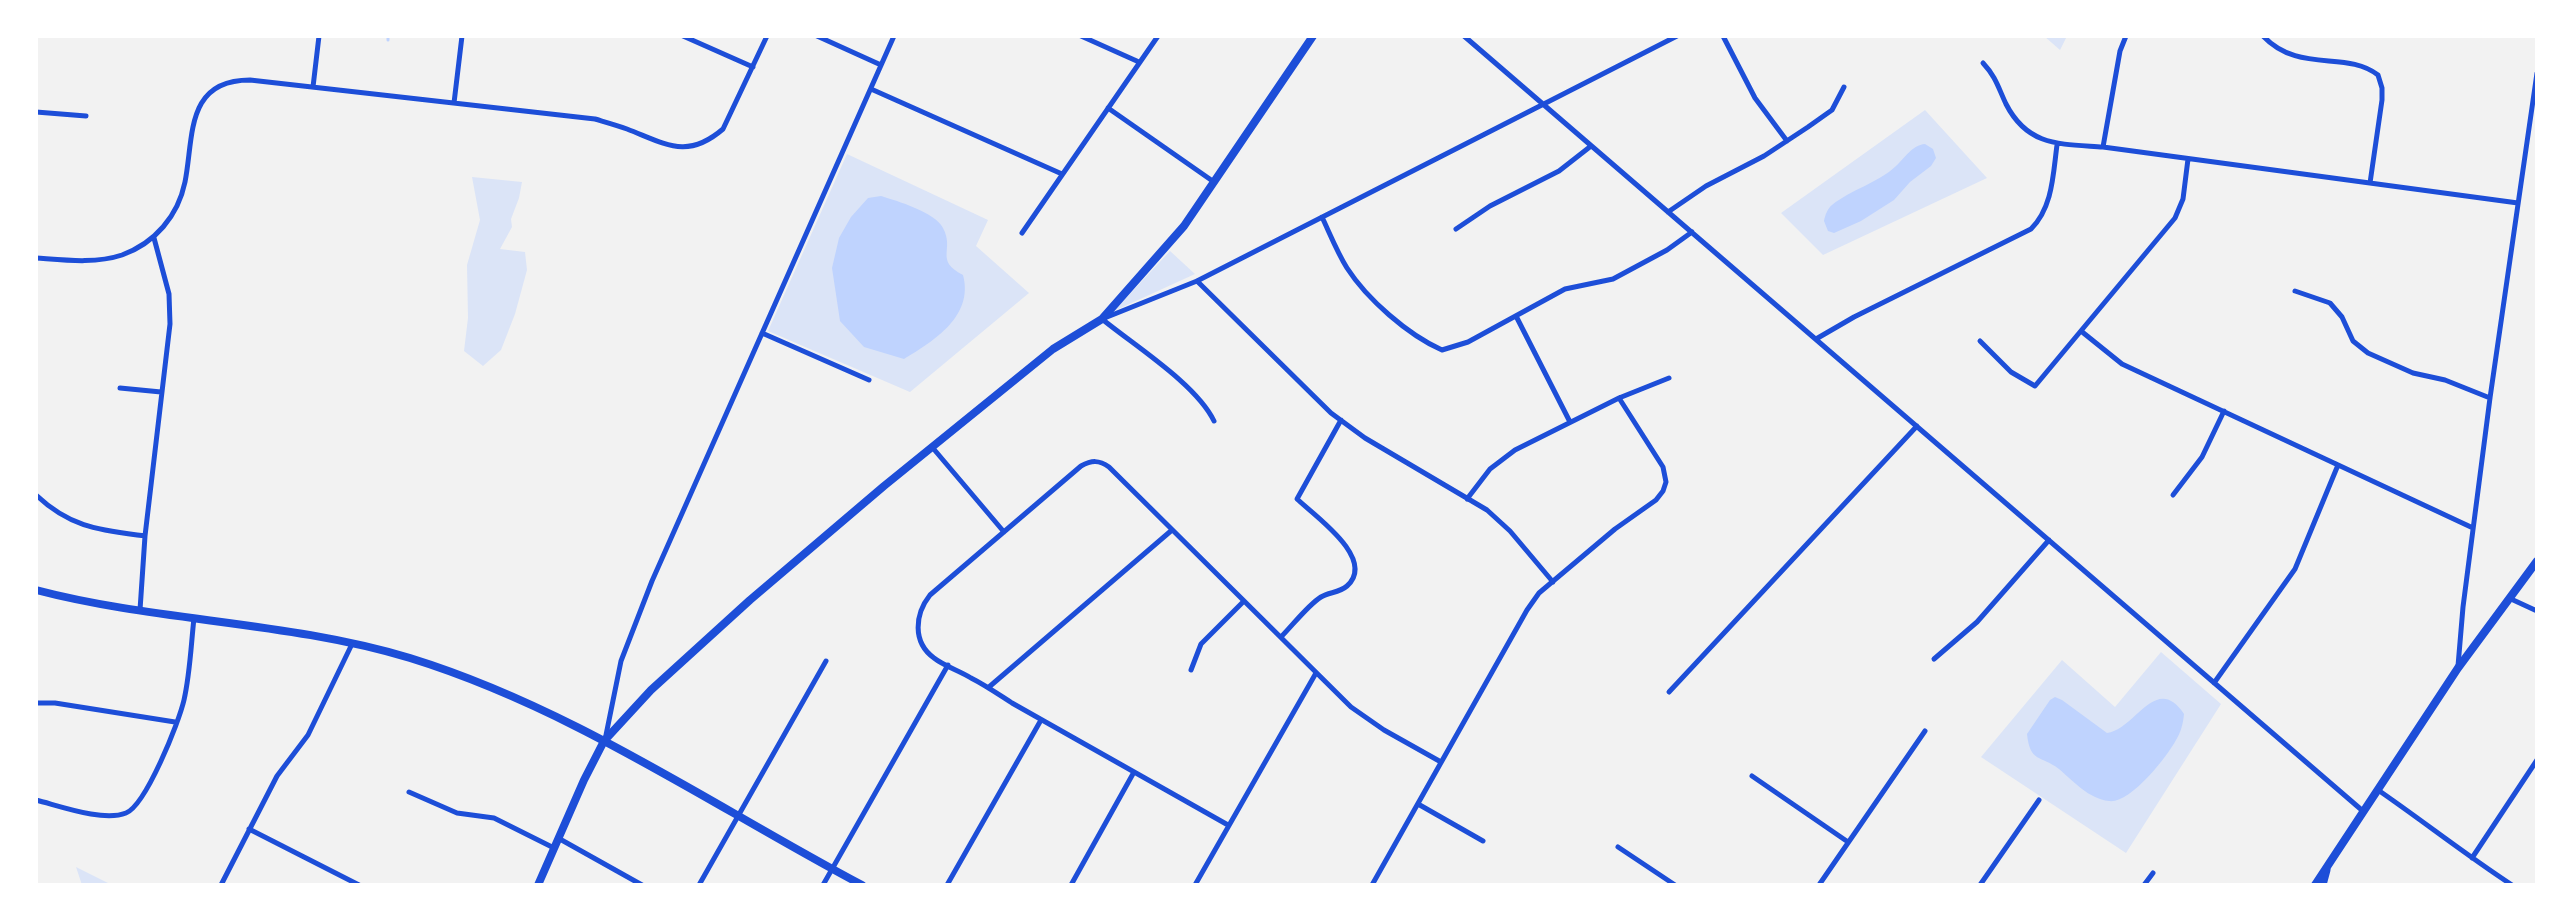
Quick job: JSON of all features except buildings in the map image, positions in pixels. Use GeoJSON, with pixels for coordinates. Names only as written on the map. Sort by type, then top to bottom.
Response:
{"type":"FeatureCollection","features":[{"type":"Feature","properties":{"kind":"main road"},"geometry":{"type":"LineString","coordinates":[[538,885],[604,741],[651,690],[742,608],[932,447],[1053,349],[1102,319],[1170,243],[1313,36]]}},
{"type":"Feature","properties":{"kind":"main road"},"geometry":{"type":"LineString","coordinates":[[2315,885],[2457,668],[2511,599],[2537,561]]}},
{"type":"Feature","properties":{"kind":"main road"},"geometry":{"type":"LineString","coordinates":[[36,590],[76,601],[352,644],[410,658],[472,679],[554,714],[862,885]]}},
{"type":"Feature","properties":{"kind":"street"},"geometry":{"type":"LineString","coordinates":[[313,87],[319,36]]}},
{"type":"Feature","properties":{"kind":"street"},"geometry":{"type":"LineString","coordinates":[[454,102],[462,36]]}},
{"type":"Feature","properties":{"kind":"street"},"geometry":{"type":"LineString","coordinates":[[683,36],[753,67]]}},
{"type":"Feature","properties":{"kind":"street"},"geometry":{"type":"LineString","coordinates":[[36,258],[97,260],[123,254],[154,238],[179,201],[185,182],[192,125],[197,111],[205,98],[223,85],[240,80],[595,119],[664,145],[692,147],[711,139],[723,129],[733,113],[767,36]]}},
{"type":"Feature","properties":{"kind":"street"},"geometry":{"type":"LineString","coordinates":[[817,36],[881,65]]}},
{"type":"Feature","properties":{"kind":"street"},"geometry":{"type":"LineString","coordinates":[[604,741],[621,661],[652,581],[894,36]]}},
{"type":"Feature","properties":{"kind":"street"},"geometry":{"type":"LineString","coordinates":[[1081,36],[1139,62]]}},
{"type":"Feature","properties":{"kind":"street"},"geometry":{"type":"LineString","coordinates":[[1022,233],[1158,36]]}},
{"type":"Feature","properties":{"kind":"street"},"geometry":{"type":"LineString","coordinates":[[1464,36],[2364,812]]}},
{"type":"Feature","properties":{"kind":"street"},"geometry":{"type":"LineString","coordinates":[[1214,421],[1195,393],[1102,319],[1197,281],[1677,36]]}},
{"type":"Feature","properties":{"kind":"street"},"geometry":{"type":"LineString","coordinates":[[1723,36],[1755,98],[1787,141]]}},
{"type":"Feature","properties":{"kind":"street"},"geometry":{"type":"LineString","coordinates":[[2103,147],[2120,51],[2126,36]]}},
{"type":"Feature","properties":{"kind":"street"},"geometry":{"type":"LineString","coordinates":[[2263,36],[2270,43],[2294,57],[2362,66],[2378,75],[2382,88],[2382,100],[2370,183]]}},
{"type":"Feature","properties":{"kind":"street"},"geometry":{"type":"LineString","coordinates":[[2270,43],[2275,36]]}},
{"type":"Feature","properties":{"kind":"street"},"geometry":{"type":"LineString","coordinates":[[1983,63],[1996,79],[2007,107],[2018,122],[2038,138],[2057,145],[2103,147],[2518,203]]}},
{"type":"Feature","properties":{"kind":"street"},"geometry":{"type":"LineString","coordinates":[[2457,668],[2490,398],[2537,74]]}},
{"type":"Feature","properties":{"kind":"street"},"geometry":{"type":"LineString","coordinates":[[1668,212],[1706,186],[1764,156],[1832,110],[1844,87]]}},
{"type":"Feature","properties":{"kind":"street"},"geometry":{"type":"LineString","coordinates":[[870,89],[1062,174]]}},
{"type":"Feature","properties":{"kind":"street"},"geometry":{"type":"LineString","coordinates":[[1108,108],[1214,182]]}},
{"type":"Feature","properties":{"kind":"street"},"geometry":{"type":"LineString","coordinates":[[36,112],[86,116]]}},
{"type":"Feature","properties":{"kind":"street"},"geometry":{"type":"LineString","coordinates":[[2529,134],[2537,136]]}},
{"type":"Feature","properties":{"kind":"street"},"geometry":{"type":"LineString","coordinates":[[1816,339],[1854,316],[2031,229],[2044,212],[2049,199],[2057,145]]}},
{"type":"Feature","properties":{"kind":"street"},"geometry":{"type":"LineString","coordinates":[[1456,229],[1490,206],[1559,171],[1591,146]]}},
{"type":"Feature","properties":{"kind":"street"},"geometry":{"type":"LineString","coordinates":[[1980,341],[2011,372],[2035,386],[2180,211],[2188,159]]}},
{"type":"Feature","properties":{"kind":"street"},"geometry":{"type":"LineString","coordinates":[[1322,217],[1347,267],[1360,285],[1399,322],[1429,344],[1442,350],[1455,347],[1565,289],[1613,279],[1667,250],[1692,232]]}},
{"type":"Feature","properties":{"kind":"street"},"geometry":{"type":"LineString","coordinates":[[140,610],[145,536],[170,306],[154,238]]}},
{"type":"Feature","properties":{"kind":"street"},"geometry":{"type":"LineString","coordinates":[[1197,281],[1341,420],[1365,438],[1487,510],[1510,531],[1553,582]]}},
{"type":"Feature","properties":{"kind":"street"},"geometry":{"type":"LineString","coordinates":[[2295,291],[2331,303],[2342,317],[2353,341],[2368,353],[2413,373],[2445,380],[2490,398]]}},
{"type":"Feature","properties":{"kind":"street"},"geometry":{"type":"LineString","coordinates":[[1515,316],[1570,423]]}},
{"type":"Feature","properties":{"kind":"street"},"geometry":{"type":"LineString","coordinates":[[2082,331],[2122,364],[2473,528]]}},
{"type":"Feature","properties":{"kind":"street"},"geometry":{"type":"LineString","coordinates":[[762,333],[869,380]]}},
{"type":"Feature","properties":{"kind":"street"},"geometry":{"type":"LineString","coordinates":[[1467,499],[1498,460],[1619,398],[1669,378]]}},
{"type":"Feature","properties":{"kind":"street"},"geometry":{"type":"LineString","coordinates":[[120,388],[161,392]]}},
{"type":"Feature","properties":{"kind":"street"},"geometry":{"type":"LineString","coordinates":[[1372,885],[1527,610],[1539,593],[1615,529],[1656,500],[1664,491],[1666,482],[1663,467],[1619,398]]}},
{"type":"Feature","properties":{"kind":"street"},"geometry":{"type":"LineString","coordinates":[[2173,495],[2202,457],[2224,411]]}},
{"type":"Feature","properties":{"kind":"street"},"geometry":{"type":"LineString","coordinates":[[1281,637],[1321,597],[1346,586],[1354,574],[1355,564],[1351,552],[1297,499],[1303,484],[1341,420]]}},
{"type":"Feature","properties":{"kind":"street"},"geometry":{"type":"LineString","coordinates":[[1669,692],[1917,426]]}},
{"type":"Feature","properties":{"kind":"street"},"geometry":{"type":"LineString","coordinates":[[932,447],[1004,532]]}},
{"type":"Feature","properties":{"kind":"street"},"geometry":{"type":"LineString","coordinates":[[1228,825],[1041,720],[988,687],[934,659],[925,649],[918,633],[920,611],[926,601],[1081,466],[1096,461],[1109,467],[1316,673],[1365,717],[1441,762]]}},
{"type":"Feature","properties":{"kind":"street"},"geometry":{"type":"LineString","coordinates":[[2214,683],[2295,569],[2338,465]]}},
{"type":"Feature","properties":{"kind":"street"},"geometry":{"type":"LineString","coordinates":[[36,495],[50,508],[80,525],[98,530],[145,536]]}},
{"type":"Feature","properties":{"kind":"street"},"geometry":{"type":"LineString","coordinates":[[988,687],[1172,530]]}},
{"type":"Feature","properties":{"kind":"street"},"geometry":{"type":"LineString","coordinates":[[1934,659],[1977,622],[2049,540]]}},
{"type":"Feature","properties":{"kind":"street"},"geometry":{"type":"LineString","coordinates":[[2511,599],[2537,611]]}},
{"type":"Feature","properties":{"kind":"street"},"geometry":{"type":"LineString","coordinates":[[1191,670],[1201,644],[1244,601]]}},
{"type":"Feature","properties":{"kind":"street"},"geometry":{"type":"LineString","coordinates":[[36,800],[113,816],[132,810],[142,798],[170,741],[183,703],[188,684],[194,618]]}},
{"type":"Feature","properties":{"kind":"street"},"geometry":{"type":"LineString","coordinates":[[221,885],[277,776],[308,735],[352,644]]}},
{"type":"Feature","properties":{"kind":"street"},"geometry":{"type":"LineString","coordinates":[[699,885],[826,661]]}},
{"type":"Feature","properties":{"kind":"street"},"geometry":{"type":"LineString","coordinates":[[823,885],[948,665]]}},
{"type":"Feature","properties":{"kind":"street"},"geometry":{"type":"LineString","coordinates":[[1195,885],[1316,673]]}},
{"type":"Feature","properties":{"kind":"street"},"geometry":{"type":"LineString","coordinates":[[36,704],[55,703],[175,722]]}},
{"type":"Feature","properties":{"kind":"street"},"geometry":{"type":"LineString","coordinates":[[947,885],[1041,720]]}},
{"type":"Feature","properties":{"kind":"street"},"geometry":{"type":"LineString","coordinates":[[1819,885],[1925,731]]}},
{"type":"Feature","properties":{"kind":"street"},"geometry":{"type":"LineString","coordinates":[[2472,858],[2537,760]]}},
{"type":"Feature","properties":{"kind":"street"},"geometry":{"type":"LineString","coordinates":[[1071,885],[1134,772]]}},
{"type":"Feature","properties":{"kind":"street"},"geometry":{"type":"LineString","coordinates":[[1752,776],[1848,842]]}},
{"type":"Feature","properties":{"kind":"street"},"geometry":{"type":"LineString","coordinates":[[2378,790],[2512,885]]}},
{"type":"Feature","properties":{"kind":"street"},"geometry":{"type":"LineString","coordinates":[[409,792],[457,813],[494,818],[554,848]]}},
{"type":"Feature","properties":{"kind":"street"},"geometry":{"type":"LineString","coordinates":[[1980,885],[2039,800]]}},
{"type":"Feature","properties":{"kind":"street"},"geometry":{"type":"LineString","coordinates":[[1418,804],[1483,841]]}},
{"type":"Feature","properties":{"kind":"street"},"geometry":{"type":"LineString","coordinates":[[249,829],[359,885]]}},
{"type":"Feature","properties":{"kind":"street"},"geometry":{"type":"LineString","coordinates":[[558,838],[642,885]]}},
{"type":"Feature","properties":{"kind":"street"},"geometry":{"type":"LineString","coordinates":[[1618,847],[1675,885]]}},
{"type":"Feature","properties":{"kind":"street"},"geometry":{"type":"LineString","coordinates":[[2323,885],[2328,866]]}},
{"type":"Feature","properties":{"kind":"street"},"geometry":{"type":"LineString","coordinates":[[2144,885],[2153,873]]}},
{"type":"Feature","properties":{"kind":"street"},"geometry":{"type":"LineString","coordinates":[[338,885],[342,877]]}},
{"type":"Feature","properties":{"kind":"shaded area"},"geometry":{"type":"Polygon","coordinates":[[[2044,36],[2067,36],[2060,50],[2044,36]]]}},
{"type":"Feature","properties":{"kind":"shaded area"},"geometry":{"type":"Polygon","coordinates":[[[1925,110],[1987,178],[1823,255],[1781,213],[1925,110]]]}},
{"type":"Feature","properties":{"kind":"shaded area"},"geometry":{"type":"Polygon","coordinates":[[[847,154],[988,220],[976,246],[1029,293],[910,392],[768,331],[847,154]]]}},
{"type":"Feature","properties":{"kind":"shaded area"},"geometry":{"type":"Polygon","coordinates":[[[472,177],[522,182],[511,219],[512,227],[500,249],[525,252],[527,270],[515,314],[501,350],[483,366],[464,351],[468,318],[467,265],[480,220],[472,177]]]}},
{"type":"Feature","properties":{"kind":"shaded area"},"geometry":{"type":"Polygon","coordinates":[[[1170,251],[1195,274],[1114,311],[1170,251]]]}},
{"type":"Feature","properties":{"kind":"shaded area"},"geometry":{"type":"Polygon","coordinates":[[[2161,652],[2221,704],[2126,853],[1981,757],[2062,660],[2115,707],[2161,652]]]}},
{"type":"Feature","properties":{"kind":"shaded area"},"geometry":{"type":"Polygon","coordinates":[[[76,867],[112,885],[82,885],[76,867]]]}},
{"type":"Feature","properties":{"kind":"water"},"geometry":{"type":"Polygon","coordinates":[[[1925,144],[1933,149],[1936,158],[1931,166],[1910,182],[1894,200],[1861,221],[1834,233],[1828,231],[1824,221],[1832,205],[1889,172],[1912,149],[1925,144]]]}},
{"type":"Feature","properties":{"kind":"water"},"geometry":{"type":"Polygon","coordinates":[[[881,196],[924,212],[939,222],[946,236],[949,264],[963,275],[965,290],[963,303],[957,315],[939,335],[904,359],[864,347],[840,321],[832,268],[839,238],[851,217],[868,198],[881,196]]]}},
{"type":"Feature","properties":{"kind":"water"},"geometry":{"type":"Polygon","coordinates":[[[2055,697],[2107,733],[2117,730],[2155,701],[2164,699],[2174,703],[2184,714],[2183,721],[2171,748],[2137,788],[2118,800],[2102,800],[2088,793],[2059,769],[2037,757],[2031,750],[2027,734],[2050,700],[2055,697]]]}}]}
